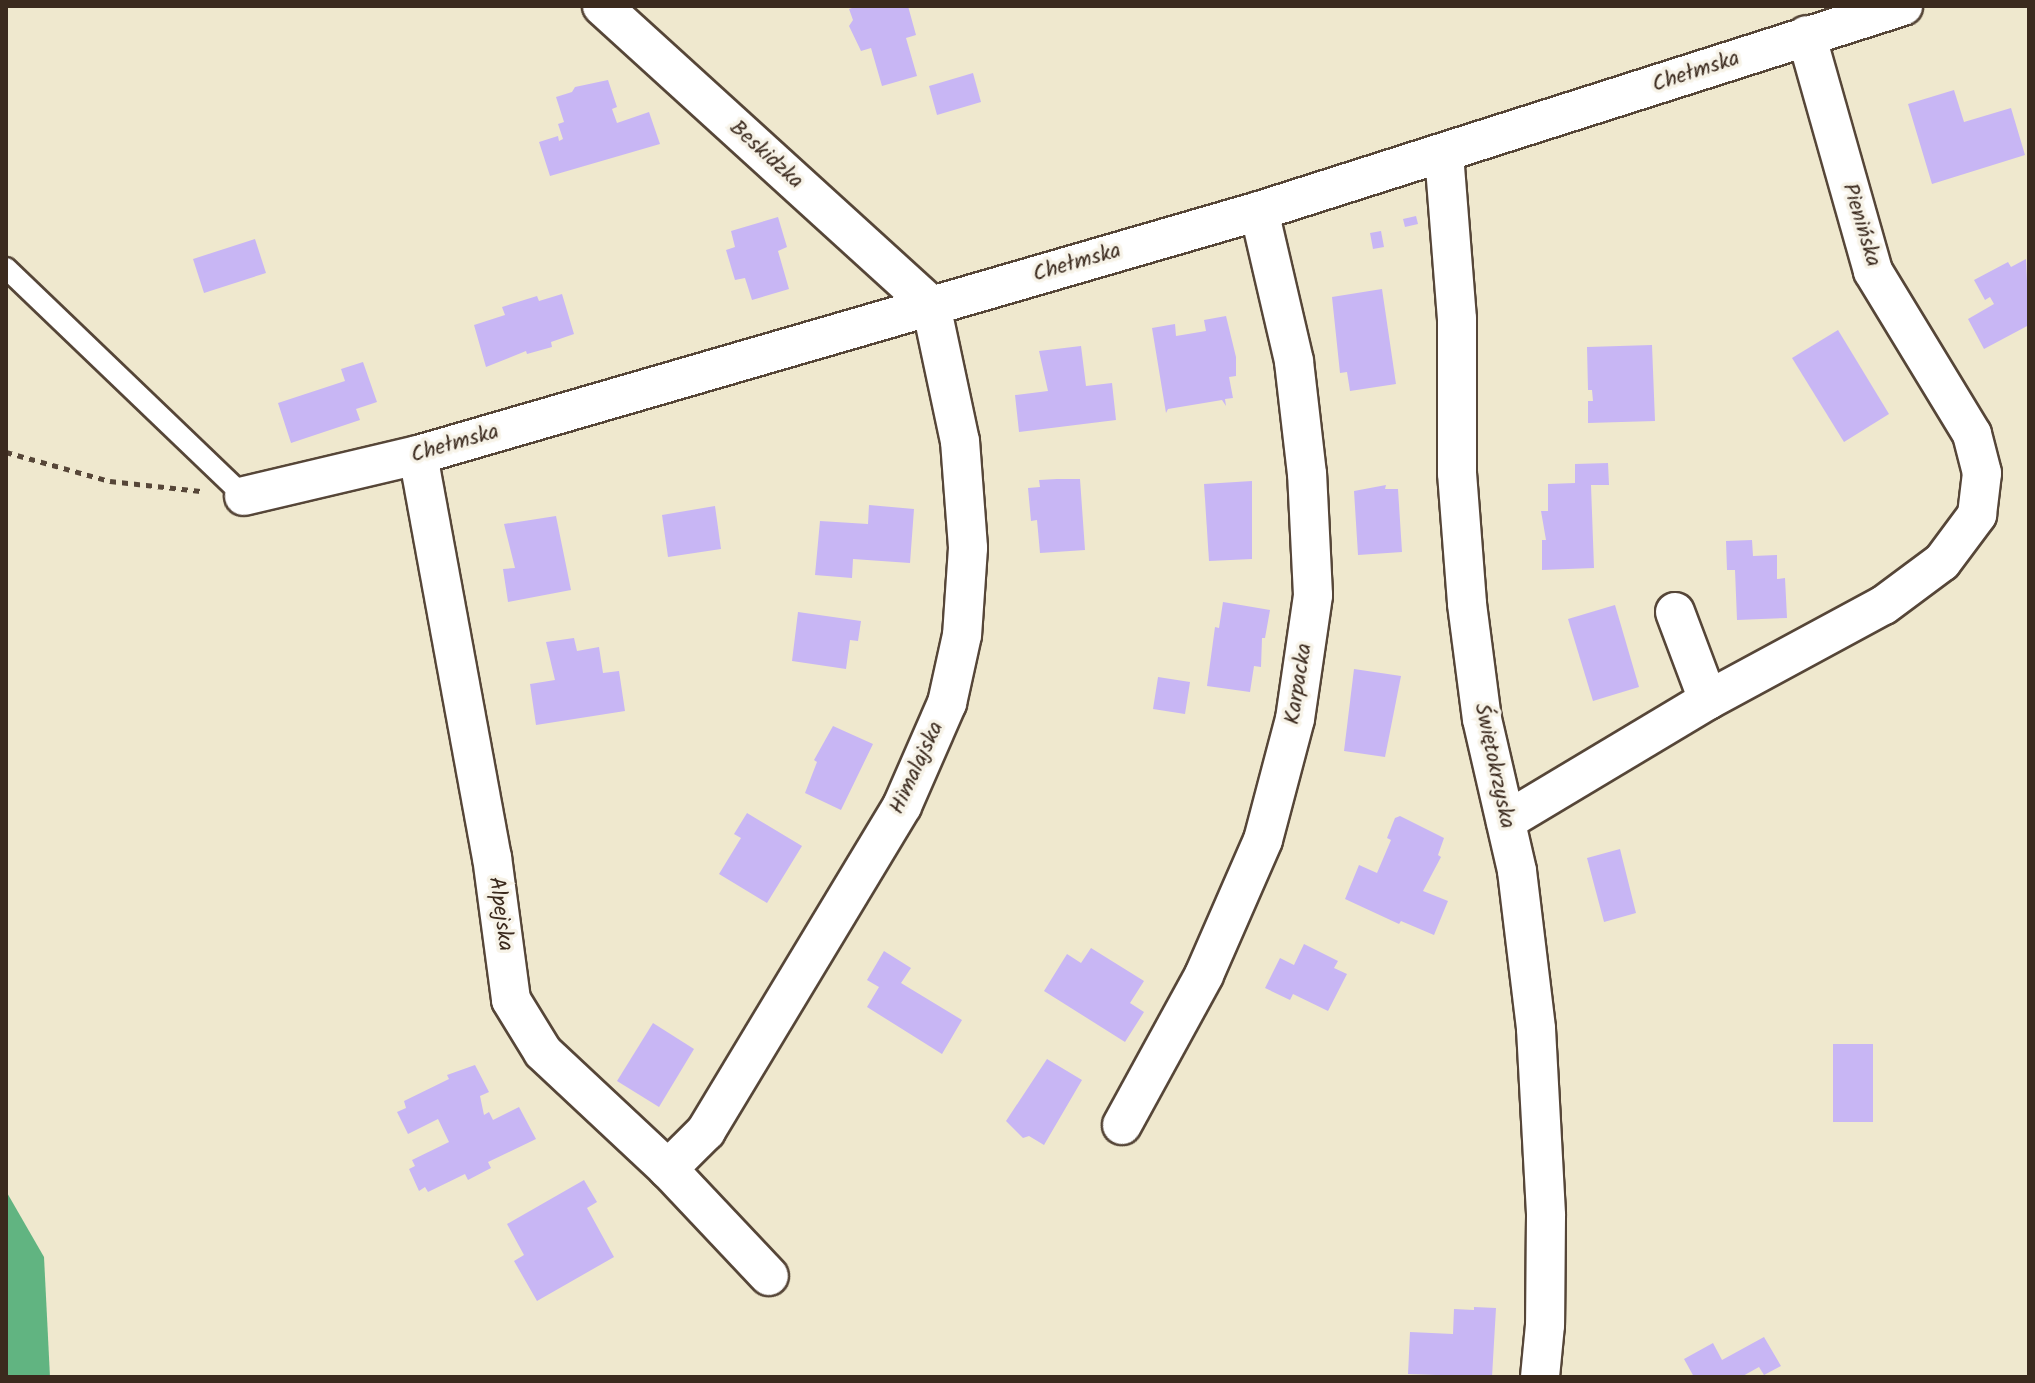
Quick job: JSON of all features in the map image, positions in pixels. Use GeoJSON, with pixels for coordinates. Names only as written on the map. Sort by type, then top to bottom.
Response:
{"type":"FeatureCollection","features":[{"type":"Feature","properties":{"kind":"street","name":"Beskidzka"},"geometry":{"type":"LineString","coordinates":[[602,6],[931,305]]}},
{"type":"Feature","properties":{"kind":"street","name":"Chełmska"},"geometry":{"type":"LineString","coordinates":[[244,496],[418,455],[1259,211],[1903,6]]}},
{"type":"Feature","properties":{"kind":"street","name":"Pienińska"},"geometry":{"type":"LineString","coordinates":[[1708,700],[1884,605],[1942,562],[1977,515],[1982,473],[1972,434],[1873,271],[1806,35]]}},
{"type":"Feature","properties":{"kind":"street","name":"Świętokrzyska"},"geometry":{"type":"LineString","coordinates":[[1444,154],[1457,319],[1457,473],[1467,604],[1482,719],[1517,871],[1536,1029],[1546,1216],[1545,1325],[1540,1377]]}},
{"type":"Feature","properties":{"kind":"street","name":"Karpacka"},"geometry":{"type":"LineString","coordinates":[[1122,1125],[1204,975],[1263,840],[1295,719],[1313,595],[1307,474],[1294,361],[1259,211]]}},
{"type":"Feature","properties":{"kind":"street","name":"Himalajska"},"geometry":{"type":"LineString","coordinates":[[668,1169],[706,1131],[886,833],[902,806],[947,703],[962,635],[968,548],[960,441],[931,305]]}},
{"type":"Feature","properties":{"kind":"street","name":"Alpejska"},"geometry":{"type":"LineString","coordinates":[[418,455],[492,857],[511,1000],[543,1052],[668,1169],[769,1276]]}},
{"type":"Feature","properties":{"kind":"street"},"geometry":{"type":"LineString","coordinates":[[1506,821],[1708,700],[1675,612]]}},
{"type":"Feature","properties":{"kind":"lane"},"geometry":{"type":"LineString","coordinates":[[6,268],[244,496]]}},
{"type":"Feature","properties":{"kind":"path"},"geometry":{"type":"LineString","coordinates":[[6,452],[110,481],[244,496]]}},
{"type":"Feature","properties":{"kind":"green space"},"geometry":{"type":"Polygon","coordinates":[[[6,1191],[44,1257],[50,1377],[6,1377],[6,1191]]]}},
{"type":"Feature","properties":{"kind":"building"},"geometry":{"type":"Polygon","coordinates":[[[858,6],[908,6],[916,35],[906,38],[917,76],[882,86],[871,48],[861,51],[849,26],[853,20],[849,9],[858,6]]]}},
{"type":"Feature","properties":{"kind":"building"},"geometry":{"type":"Polygon","coordinates":[[[973,73],[981,102],[937,115],[929,86],[973,73]]]}},
{"type":"Feature","properties":{"kind":"building"},"geometry":{"type":"Polygon","coordinates":[[[608,80],[617,107],[612,109],[617,123],[649,112],[660,144],[550,176],[539,142],[558,136],[559,141],[563,139],[558,124],[564,122],[556,97],[572,92],[575,87],[608,80]]]}},
{"type":"Feature","properties":{"kind":"building"},"geometry":{"type":"Polygon","coordinates":[[[1954,90],[1964,122],[2011,108],[2025,155],[1932,184],[1908,104],[1954,90]]]}},
{"type":"Feature","properties":{"kind":"building"},"geometry":{"type":"Polygon","coordinates":[[[1416,216],[1418,224],[1405,227],[1403,219],[1416,216]]]}},
{"type":"Feature","properties":{"kind":"building"},"geometry":{"type":"Polygon","coordinates":[[[778,217],[787,247],[778,251],[789,289],[752,300],[745,278],[735,280],[726,250],[735,247],[731,231],[778,217]]]}},
{"type":"Feature","properties":{"kind":"building"},"geometry":{"type":"Polygon","coordinates":[[[1381,231],[1384,247],[1373,249],[1370,233],[1381,231]]]}},
{"type":"Feature","properties":{"kind":"building"},"geometry":{"type":"Polygon","coordinates":[[[255,239],[266,273],[204,293],[193,259],[255,239]]]}},
{"type":"Feature","properties":{"kind":"building"},"geometry":{"type":"Polygon","coordinates":[[[2026,259],[2029,325],[1984,349],[1968,319],[1994,304],[1990,297],[1985,300],[1974,280],[2008,262],[2011,267],[2026,259]]]}},
{"type":"Feature","properties":{"kind":"building"},"geometry":{"type":"Polygon","coordinates":[[[1382,289],[1396,384],[1350,391],[1347,372],[1340,373],[1332,297],[1382,289]]]}},
{"type":"Feature","properties":{"kind":"building"},"geometry":{"type":"Polygon","coordinates":[[[562,294],[574,334],[551,342],[552,347],[527,354],[526,351],[486,367],[474,325],[505,315],[502,307],[537,296],[539,301],[562,294]]]}},
{"type":"Feature","properties":{"kind":"building"},"geometry":{"type":"Polygon","coordinates":[[[1226,316],[1236,357],[1236,376],[1229,377],[1233,398],[1225,399],[1226,406],[1222,400],[1168,409],[1166,413],[1152,328],[1175,324],[1176,336],[1206,331],[1204,320],[1226,316]]]}},
{"type":"Feature","properties":{"kind":"building"},"geometry":{"type":"Polygon","coordinates":[[[1838,330],[1889,414],[1844,442],[1792,358],[1838,330]]]}},
{"type":"Feature","properties":{"kind":"building"},"geometry":{"type":"Polygon","coordinates":[[[1652,345],[1655,421],[1588,423],[1588,401],[1593,401],[1592,390],[1588,390],[1587,347],[1652,345]]]}},
{"type":"Feature","properties":{"kind":"building"},"geometry":{"type":"Polygon","coordinates":[[[1081,346],[1086,386],[1112,383],[1116,420],[1019,432],[1015,395],[1048,391],[1039,351],[1081,346]]]}},
{"type":"Feature","properties":{"kind":"building"},"geometry":{"type":"Polygon","coordinates":[[[363,362],[377,402],[356,409],[360,420],[291,443],[278,403],[345,381],[341,369],[363,362]]]}},
{"type":"Feature","properties":{"kind":"building"},"geometry":{"type":"Polygon","coordinates":[[[1608,463],[1609,485],[1591,485],[1594,568],[1542,570],[1542,540],[1546,540],[1541,511],[1548,511],[1548,484],[1575,483],[1575,464],[1608,463]]]}},
{"type":"Feature","properties":{"kind":"building"},"geometry":{"type":"Polygon","coordinates":[[[1080,479],[1085,550],[1040,553],[1037,520],[1031,521],[1028,488],[1040,487],[1039,480],[1080,479]]]}},
{"type":"Feature","properties":{"kind":"building"},"geometry":{"type":"Polygon","coordinates":[[[1252,481],[1252,559],[1209,561],[1204,484],[1252,481]]]}},
{"type":"Feature","properties":{"kind":"building"},"geometry":{"type":"Polygon","coordinates":[[[1386,485],[1385,489],[1398,489],[1402,552],[1358,555],[1354,491],[1386,485]]]}},
{"type":"Feature","properties":{"kind":"building"},"geometry":{"type":"Polygon","coordinates":[[[869,505],[914,509],[910,563],[853,559],[852,578],[815,575],[820,521],[868,524],[869,505]]]}},
{"type":"Feature","properties":{"kind":"building"},"geometry":{"type":"Polygon","coordinates":[[[715,506],[721,549],[668,557],[662,515],[715,506]]]}},
{"type":"Feature","properties":{"kind":"building"},"geometry":{"type":"Polygon","coordinates":[[[556,516],[571,590],[508,602],[503,569],[515,568],[504,524],[556,516]]]}},
{"type":"Feature","properties":{"kind":"building"},"geometry":{"type":"Polygon","coordinates":[[[1752,540],[1753,556],[1777,555],[1777,579],[1785,578],[1787,618],[1737,620],[1735,570],[1727,570],[1726,541],[1752,540]]]}},
{"type":"Feature","properties":{"kind":"building"},"geometry":{"type":"Polygon","coordinates":[[[1223,602],[1270,610],[1265,638],[1262,638],[1261,667],[1254,666],[1250,692],[1207,686],[1215,627],[1219,628],[1223,602]]]}},
{"type":"Feature","properties":{"kind":"building"},"geometry":{"type":"Polygon","coordinates":[[[1615,605],[1639,687],[1593,701],[1568,619],[1615,605]]]}},
{"type":"Feature","properties":{"kind":"building"},"geometry":{"type":"Polygon","coordinates":[[[798,612],[861,621],[858,641],[850,640],[846,669],[792,661],[798,612]]]}},
{"type":"Feature","properties":{"kind":"building"},"geometry":{"type":"Polygon","coordinates":[[[574,638],[577,651],[599,647],[603,673],[619,671],[625,711],[536,725],[530,684],[555,680],[546,642],[574,638]]]}},
{"type":"Feature","properties":{"kind":"building"},"geometry":{"type":"Polygon","coordinates":[[[1354,669],[1401,676],[1385,757],[1344,751],[1354,669]]]}},
{"type":"Feature","properties":{"kind":"building"},"geometry":{"type":"Polygon","coordinates":[[[1158,677],[1190,682],[1185,714],[1153,709],[1158,677]]]}},
{"type":"Feature","properties":{"kind":"building"},"geometry":{"type":"Polygon","coordinates":[[[833,726],[873,744],[841,810],[805,793],[817,762],[814,760],[833,726]]]}},
{"type":"Feature","properties":{"kind":"building"},"geometry":{"type":"Polygon","coordinates":[[[747,813],[802,846],[767,903],[719,874],[741,838],[734,834],[747,813]]]}},
{"type":"Feature","properties":{"kind":"building"},"geometry":{"type":"Polygon","coordinates":[[[1400,816],[1444,838],[1438,855],[1441,857],[1423,891],[1448,901],[1434,935],[1401,921],[1399,924],[1345,899],[1359,865],[1377,873],[1391,840],[1387,838],[1395,818],[1400,816]]]}},
{"type":"Feature","properties":{"kind":"building"},"geometry":{"type":"Polygon","coordinates":[[[1620,849],[1636,913],[1604,922],[1587,858],[1620,849]]]}},
{"type":"Feature","properties":{"kind":"building"},"geometry":{"type":"Polygon","coordinates":[[[1304,944],[1338,961],[1334,968],[1347,974],[1328,1011],[1293,994],[1290,1000],[1265,988],[1280,958],[1294,965],[1304,944]]]}},
{"type":"Feature","properties":{"kind":"building"},"geometry":{"type":"Polygon","coordinates":[[[1091,948],[1144,981],[1130,1003],[1144,1012],[1125,1042],[1044,991],[1067,954],[1081,963],[1091,948]]]}},
{"type":"Feature","properties":{"kind":"building"},"geometry":{"type":"Polygon","coordinates":[[[884,951],[911,968],[901,983],[962,1020],[942,1054],[867,1007],[879,987],[867,980],[884,951]]]}},
{"type":"Feature","properties":{"kind":"building"},"geometry":{"type":"Polygon","coordinates":[[[653,1023],[694,1049],[659,1107],[617,1081],[653,1023]]]}},
{"type":"Feature","properties":{"kind":"building"},"geometry":{"type":"Polygon","coordinates":[[[1833,1044],[1873,1044],[1873,1122],[1833,1122],[1833,1044]]]}},
{"type":"Feature","properties":{"kind":"building"},"geometry":{"type":"Polygon","coordinates":[[[1047,1059],[1082,1080],[1044,1145],[1029,1136],[1023,1138],[1006,1121],[1047,1059]]]}},
{"type":"Feature","properties":{"kind":"building"},"geometry":{"type":"Polygon","coordinates":[[[475,1065],[489,1092],[480,1096],[484,1115],[489,1112],[493,1120],[519,1107],[536,1139],[488,1162],[491,1168],[468,1180],[465,1174],[428,1192],[425,1187],[419,1191],[409,1169],[415,1166],[412,1160],[449,1142],[438,1119],[408,1134],[397,1112],[406,1108],[404,1101],[449,1079],[447,1075],[475,1065]]]}},
{"type":"Feature","properties":{"kind":"building"},"geometry":{"type":"Polygon","coordinates":[[[584,1180],[597,1202],[587,1208],[614,1257],[537,1301],[514,1261],[524,1255],[507,1224],[584,1180]]]}},
{"type":"Feature","properties":{"kind":"building"},"geometry":{"type":"Polygon","coordinates":[[[1474,1307],[1496,1308],[1492,1377],[1408,1374],[1410,1332],[1453,1334],[1454,1309],[1474,1310],[1474,1307]]]}},
{"type":"Feature","properties":{"kind":"building"},"geometry":{"type":"Polygon","coordinates":[[[1764,1337],[1781,1366],[1764,1375],[1759,1367],[1741,1377],[1694,1377],[1684,1359],[1713,1343],[1722,1360],[1764,1337]]]}}]}
